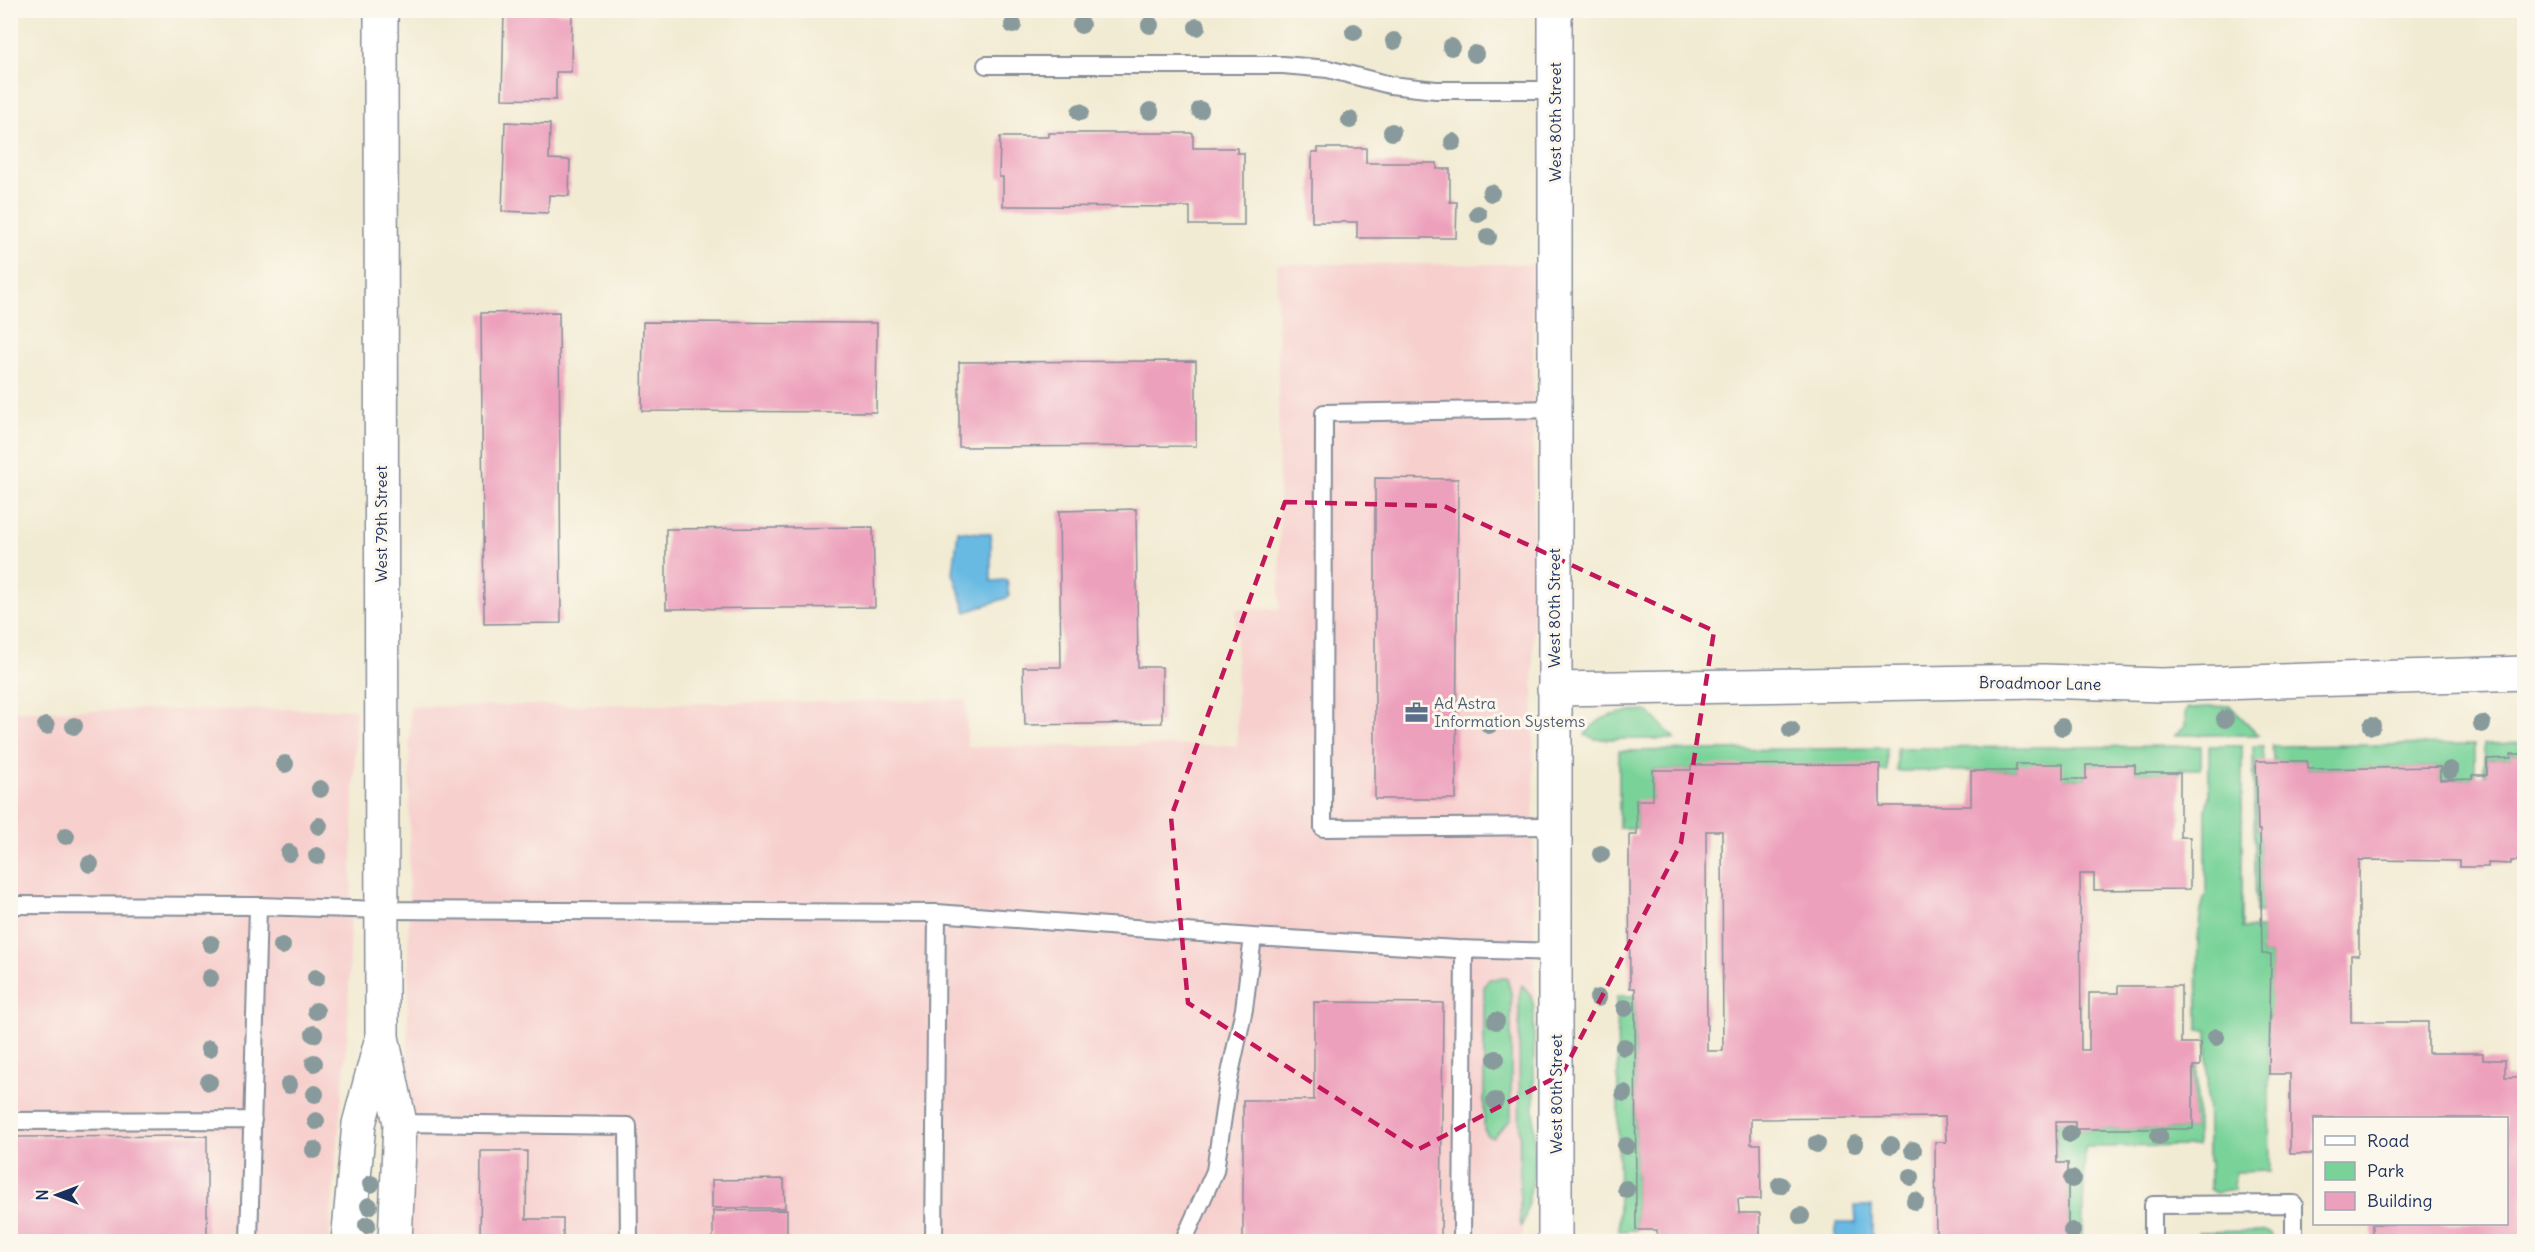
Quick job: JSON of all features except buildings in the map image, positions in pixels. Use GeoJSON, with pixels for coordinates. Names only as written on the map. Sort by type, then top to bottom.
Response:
{"type":"FeatureCollection","features":[{"type":"Feature","properties":{"kind":"street","name":"West 79th Street"},"geometry":{"type":"LineString","coordinates":[[381,10],[382,1037],[400,1123],[395,1242]]}},
{"type":"Feature","properties":{"kind":"street","name":"West 80th Street"},"geometry":{"type":"LineString","coordinates":[[1555,10],[1555,1242]]}},
{"type":"Feature","properties":{"kind":"street","name":"Broadmoor Lane"},"geometry":{"type":"LineString","coordinates":[[1554,689],[2043,681],[2161,685],[2524,673]]}},
{"type":"Feature","properties":{"kind":"street","name":"West 79th Street"},"geometry":{"type":"LineString","coordinates":[[348,1242],[359,1124],[382,1037]]}},
{"type":"Feature","properties":{"kind":"lane"},"geometry":{"type":"LineString","coordinates":[[986,65],[1283,65],[1328,69],[1390,85],[1436,90],[1555,90]]}},
{"type":"Feature","properties":{"kind":"lane"},"geometry":{"type":"LineString","coordinates":[[1554,409],[1324,413],[1323,828],[1555,826]]}},
{"type":"Feature","properties":{"kind":"lane"},"geometry":{"type":"LineString","coordinates":[[10,905],[937,913],[1252,937],[1464,950],[1556,952]]}},
{"type":"Feature","properties":{"kind":"lane"},"geometry":{"type":"LineString","coordinates":[[249,1242],[258,906]]}},
{"type":"Feature","properties":{"kind":"lane"},"geometry":{"type":"LineString","coordinates":[[934,1242],[937,913]]}},
{"type":"Feature","properties":{"kind":"lane"},"geometry":{"type":"LineString","coordinates":[[1182,1242],[1215,1172],[1228,1083],[1244,1009],[1252,937]]}},
{"type":"Feature","properties":{"kind":"lane"},"geometry":{"type":"LineString","coordinates":[[1462,1242],[1464,950]]}},
{"type":"Feature","properties":{"kind":"lane"},"geometry":{"type":"LineString","coordinates":[[10,1121],[252,1120]]}},
{"type":"Feature","properties":{"kind":"lane"},"geometry":{"type":"LineString","coordinates":[[400,1123],[628,1126],[629,1242]]}},
{"type":"Feature","properties":{"kind":"lane"},"geometry":{"type":"LineString","coordinates":[[2153,1242],[2153,1205],[2294,1204],[2294,1242]]}},
{"type":"Feature","properties":{"kind":"highlighted area"},"geometry":{"type":"Polygon","coordinates":[[[1285,502],[1444,506],[1714,631],[1681,843],[1562,1074],[1417,1150],[1188,1003],[1171,817],[1285,502]]]}},
{"type":"Feature","properties":{"kind":"shaded area"},"geometry":{"type":"Polygon","coordinates":[[[1277,264],[1533,264],[1534,1172],[1522,1226],[1522,1241],[403,1242],[407,1163],[410,707],[966,700],[967,747],[1237,745],[1236,609],[1280,609],[1277,264]]]}},
{"type":"Feature","properties":{"kind":"shaded area"},"geometry":{"type":"Polygon","coordinates":[[[356,709],[348,1026],[329,1241],[11,1241],[10,711],[356,709]]]}},
{"type":"Feature","properties":{"kind":"green space"},"geometry":{"type":"Polygon","coordinates":[[[2230,706],[2259,735],[2175,735],[2185,726],[2185,712],[2188,708],[2230,706]]]}},
{"type":"Feature","properties":{"kind":"green space"},"geometry":{"type":"Polygon","coordinates":[[[1649,712],[1675,739],[1595,739],[1585,735],[1597,722],[1611,715],[1649,712]]]}},
{"type":"Feature","properties":{"kind":"green space"},"geometry":{"type":"Polygon","coordinates":[[[2524,743],[2524,754],[2511,754],[2511,758],[2487,759],[2487,775],[2484,775],[2484,744],[2524,743]]]}},
{"type":"Feature","properties":{"kind":"green space"},"geometry":{"type":"Polygon","coordinates":[[[2475,744],[2475,775],[2472,775],[2472,779],[2440,780],[2440,767],[2307,769],[2306,761],[2273,761],[2272,746],[2475,744]]]}},
{"type":"Feature","properties":{"kind":"green space"},"geometry":{"type":"Polygon","coordinates":[[[2201,746],[2201,769],[2180,769],[2180,773],[2135,773],[2135,765],[2086,765],[2086,779],[2063,779],[2016,764],[2016,771],[1897,771],[1897,748],[2201,746]]]}},
{"type":"Feature","properties":{"kind":"green space"},"geometry":{"type":"Polygon","coordinates":[[[2209,746],[2242,746],[2242,928],[2262,928],[2262,954],[2271,954],[2271,1015],[2268,1016],[2270,1171],[2235,1172],[2234,1190],[2215,1193],[2210,1189],[2207,1031],[2198,1031],[2197,960],[2199,922],[2206,894],[2209,746]]]}},
{"type":"Feature","properties":{"kind":"green space"},"geometry":{"type":"Polygon","coordinates":[[[2253,746],[2263,746],[2264,761],[2256,762],[2262,913],[2256,913],[2253,746]]]}},
{"type":"Feature","properties":{"kind":"green space"},"geometry":{"type":"Polygon","coordinates":[[[1887,748],[1887,771],[1653,770],[1653,800],[1636,801],[1637,828],[1619,828],[1619,751],[1887,748]]]}},
{"type":"Feature","properties":{"kind":"green space"},"geometry":{"type":"Polygon","coordinates":[[[1507,978],[1511,993],[1511,1119],[1493,1137],[1488,1136],[1484,1129],[1484,986],[1489,979],[1507,978]]]}},
{"type":"Feature","properties":{"kind":"green space"},"geometry":{"type":"Polygon","coordinates":[[[1522,985],[1531,996],[1534,1007],[1534,1172],[1525,1218],[1521,1226],[1519,997],[1522,985]]]}},
{"type":"Feature","properties":{"kind":"green space"},"geometry":{"type":"Polygon","coordinates":[[[1617,996],[1635,996],[1636,1230],[1619,1231],[1617,996]]]}},
{"type":"Feature","properties":{"kind":"green space"},"geometry":{"type":"Polygon","coordinates":[[[2193,1066],[2197,1066],[2197,1146],[2085,1147],[2082,1241],[2068,1241],[2068,1163],[2057,1163],[2056,1122],[2075,1122],[2075,1129],[2193,1129],[2193,1066]]]}},
{"type":"Feature","properties":{"kind":"green space"},"geometry":{"type":"Polygon","coordinates":[[[2264,1231],[2271,1233],[2274,1241],[2211,1242],[2210,1239],[2198,1239],[2198,1232],[2264,1231]]]}},
{"type":"Feature","properties":{"kind":"water"},"geometry":{"type":"Polygon","coordinates":[[[958,531],[991,534],[991,581],[1007,580],[1009,597],[966,612],[953,573],[958,531]]]}},
{"type":"Feature","properties":{"kind":"water"},"geometry":{"type":"Polygon","coordinates":[[[1855,1206],[1872,1206],[1872,1240],[1888,1241],[1836,1241],[1836,1223],[1856,1223],[1855,1206]]]}},
{"type":"Feature","properties":{"kind":"place","name":"Ad Astra Information Systems"},"geometry":{"type":"Point","coordinates":[1416,712]}}]}
